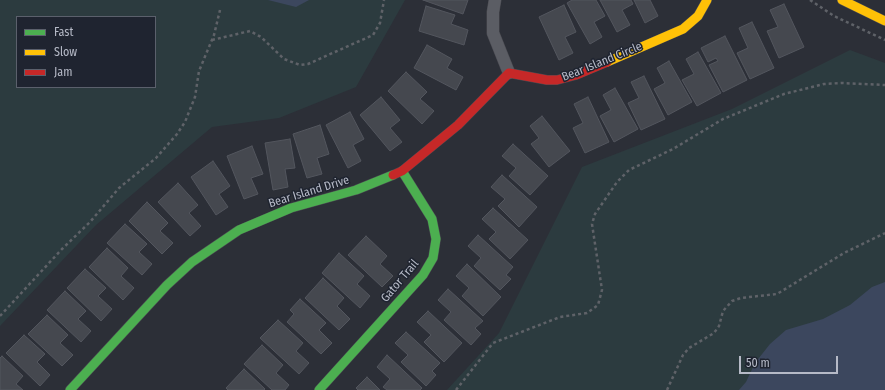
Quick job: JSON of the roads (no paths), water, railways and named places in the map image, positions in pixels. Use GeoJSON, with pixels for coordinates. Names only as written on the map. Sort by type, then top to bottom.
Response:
{"type":"FeatureCollection","features":[{"type":"Feature","properties":{"kind":"street"},"geometry":{"type":"LineString","coordinates":[[495,0],[492,12],[493,33],[509,73]]}},
{"type":"Feature","properties":{"kind":"street","name":"Bear Island Circle"},"geometry":{"type":"LineString","coordinates":[[509,73],[527,75],[547,80],[557,80],[576,75],[683,29],[698,16],[707,0]]}},
{"type":"Feature","properties":{"kind":"street"},"geometry":{"type":"LineString","coordinates":[[842,0],[885,21]]}},
{"type":"Feature","properties":{"kind":"street","name":"Bear Island Drive"},"geometry":{"type":"LineString","coordinates":[[70,390],[167,285],[210,248],[260,220],[291,208],[356,190],[402,171],[458,125],[509,73]]}},
{"type":"Feature","properties":{"kind":"street","name":"Gator Trail"},"geometry":{"type":"LineString","coordinates":[[319,390],[423,275],[433,258],[436,239],[432,219],[402,171]]}},
{"type":"Feature","properties":{"kind":"water"},"geometry":{"type":"Polygon","coordinates":[[[268,0],[309,0],[296,7],[268,0]]]}},
{"type":"Feature","properties":{"kind":"water"},"geometry":{"type":"Polygon","coordinates":[[[885,282],[885,390],[739,390],[746,382],[755,363],[770,344],[786,330],[823,319],[850,305],[872,287],[885,282]]]}}]}
